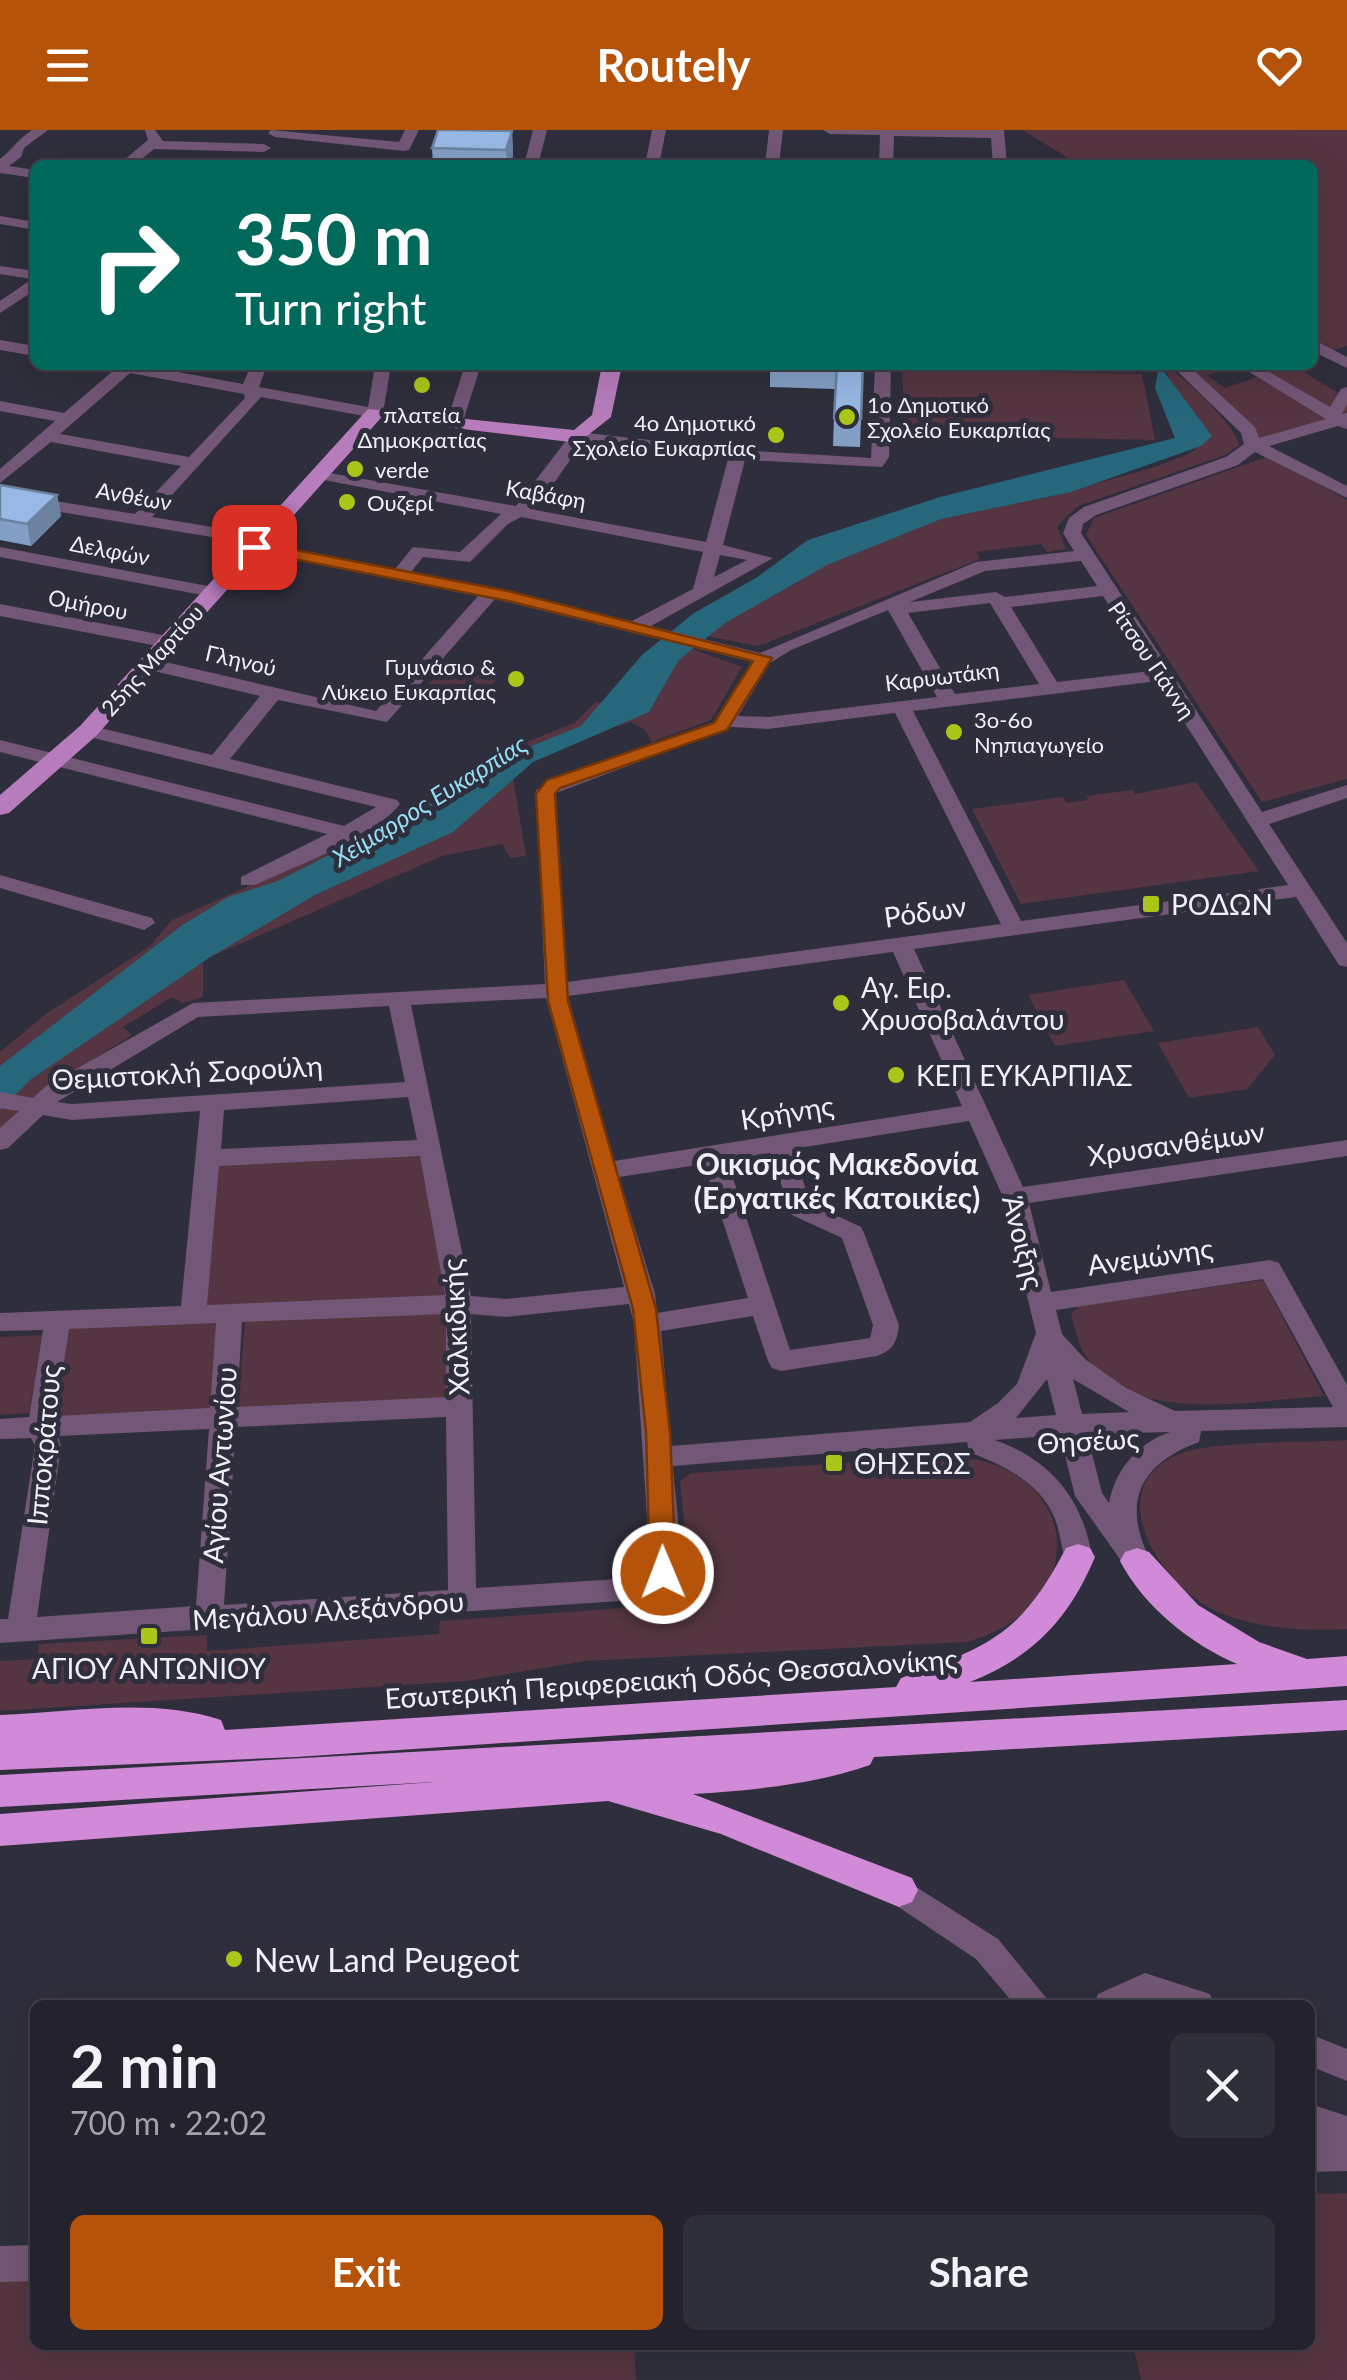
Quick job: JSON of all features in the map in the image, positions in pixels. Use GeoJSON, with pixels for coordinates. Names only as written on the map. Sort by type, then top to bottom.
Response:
{"type":"FeatureCollection","features":[{"type":"Feature","properties":{"kind":"highway"},"geometry":{"type":"LineString","coordinates":[[880,1700],[950,1675],[1031,1632],[1060,1600],[1078,1556]]}},
{"type":"Feature","properties":{"kind":"highway"},"geometry":{"type":"LineString","coordinates":[[1137,1561],[1177,1610],[1201,1628],[1258,1656],[1344,1671]]}},
{"type":"Feature","properties":{"kind":"highway","name":"Εσωτερική Περιφερειακή Οδός Θεσσαλονίκης"},"geometry":{"type":"LineString","coordinates":[[0,1755],[296,1742],[1344,1671]]}},
{"type":"Feature","properties":{"kind":"highway"},"geometry":{"type":"LineString","coordinates":[[0,1790],[1347,1715]]}},
{"type":"Feature","properties":{"kind":"highway"},"geometry":{"type":"LineString","coordinates":[[0,1730],[146,1724],[296,1742]]}},
{"type":"Feature","properties":{"kind":"highway"},"geometry":{"type":"LineString","coordinates":[[0,1830],[805,1769],[908,1739]]}},
{"type":"Feature","properties":{"kind":"highway"},"geometry":{"type":"LineString","coordinates":[[597,1784],[726,1820],[899,1890]]}},
{"type":"Feature","properties":{"kind":"main road"},"geometry":{"type":"LineString","coordinates":[[374,413],[578,437],[602,417],[611,370]]}},
{"type":"Feature","properties":{"kind":"main road","name":"25ης Μαρτίου"},"geometry":{"type":"LineString","coordinates":[[0,808],[61,759],[88,731],[374,413]]}},
{"type":"Feature","properties":{"kind":"street"},"geometry":{"type":"LineString","coordinates":[[0,167],[16,154],[17,146],[41,130]]}},
{"type":"Feature","properties":{"kind":"street"},"geometry":{"type":"LineString","coordinates":[[132,160],[156,138],[146,130]]}},
{"type":"Feature","properties":{"kind":"street"},"geometry":{"type":"LineString","coordinates":[[258,160],[277,132],[404,147],[412,130]]}},
{"type":"Feature","properties":{"kind":"street"},"geometry":{"type":"LineString","coordinates":[[532,160],[540,130]]}},
{"type":"Feature","properties":{"kind":"street"},"geometry":{"type":"LineString","coordinates":[[653,160],[659,130]]}},
{"type":"Feature","properties":{"kind":"street"},"geometry":{"type":"LineString","coordinates":[[773,160],[776,130]]}},
{"type":"Feature","properties":{"kind":"street"},"geometry":{"type":"LineString","coordinates":[[830,130],[997,132],[1000,160]]}},
{"type":"Feature","properties":{"kind":"street"},"geometry":{"type":"LineString","coordinates":[[886,160],[887,131]]}},
{"type":"Feature","properties":{"kind":"street"},"geometry":{"type":"LineString","coordinates":[[151,146],[264,148]]}},
{"type":"Feature","properties":{"kind":"street"},"geometry":{"type":"LineString","coordinates":[[0,167],[30,173]]}},
{"type":"Feature","properties":{"kind":"street"},"geometry":{"type":"LineString","coordinates":[[0,220],[30,225]]}},
{"type":"Feature","properties":{"kind":"street"},"geometry":{"type":"LineString","coordinates":[[0,270],[30,274]]}},
{"type":"Feature","properties":{"kind":"street"},"geometry":{"type":"LineString","coordinates":[[0,308],[30,287]]}},
{"type":"Feature","properties":{"kind":"street"},"geometry":{"type":"LineString","coordinates":[[0,344],[30,350]]}},
{"type":"Feature","properties":{"kind":"street"},"geometry":{"type":"LineString","coordinates":[[1318,347],[1347,363]]}},
{"type":"Feature","properties":{"kind":"street"},"geometry":{"type":"LineString","coordinates":[[2,474],[119,370]]}},
{"type":"Feature","properties":{"kind":"street"},"geometry":{"type":"LineString","coordinates":[[145,370],[374,413],[382,370]]}},
{"type":"Feature","properties":{"kind":"street"},"geometry":{"type":"LineString","coordinates":[[138,520],[253,399],[258,370]]}},
{"type":"Feature","properties":{"kind":"street"},"geometry":{"type":"LineString","coordinates":[[456,422],[472,370]]}},
{"type":"Feature","properties":{"kind":"street"},"geometry":{"type":"LineString","coordinates":[[400,575],[419,551],[464,558],[502,520],[534,501],[578,437],[738,455],[878,462],[883,370]]}},
{"type":"Feature","properties":{"kind":"street"},"geometry":{"type":"LineString","coordinates":[[1185,370],[1249,432],[1253,445]]}},
{"type":"Feature","properties":{"kind":"street"},"geometry":{"type":"LineString","coordinates":[[1255,370],[1341,419]]}},
{"type":"Feature","properties":{"kind":"street"},"geometry":{"type":"LineString","coordinates":[[1341,419],[1347,392]]}},
{"type":"Feature","properties":{"kind":"street"},"geometry":{"type":"LineString","coordinates":[[0,406],[69,418]]}},
{"type":"Feature","properties":{"kind":"street"},"geometry":{"type":"LineString","coordinates":[[659,1457],[642,1294],[556,990],[547,788],[702,735],[728,720],[763,658],[778,648],[895,606],[982,566],[1083,555],[1072,533],[1081,516],[1232,460],[1253,445],[1341,419]]}},
{"type":"Feature","properties":{"kind":"street"},"geometry":{"type":"LineString","coordinates":[[48,437],[193,463]]}},
{"type":"Feature","properties":{"kind":"street"},"geometry":{"type":"LineString","coordinates":[[1253,445],[1292,461],[1347,493]]}},
{"type":"Feature","properties":{"kind":"street"},"geometry":{"type":"LineString","coordinates":[[634,628],[701,592],[738,455]]}},
{"type":"Feature","properties":{"kind":"street","name":"Καβάφη"},"geometry":{"type":"LineString","coordinates":[[319,474],[764,558],[701,592]]}},
{"type":"Feature","properties":{"kind":"street","name":"Ανθέων"},"geometry":{"type":"LineString","coordinates":[[0,497],[257,543],[491,593],[763,658]]}},
{"type":"Feature","properties":{"kind":"street","name":"Δελφών"},"geometry":{"type":"LineString","coordinates":[[0,552],[213,592]]}},
{"type":"Feature","properties":{"kind":"street","name":"Ρίτσου Γιάννη"},"geometry":{"type":"LineString","coordinates":[[1083,555],[1347,960]]}},
{"type":"Feature","properties":{"kind":"street"},"geometry":{"type":"LineString","coordinates":[[999,603],[1106,590]]}},
{"type":"Feature","properties":{"kind":"street","name":"Γληνού"},"geometry":{"type":"LineString","coordinates":[[148,664],[380,718],[491,593]]}},
{"type":"Feature","properties":{"kind":"street"},"geometry":{"type":"LineString","coordinates":[[895,606],[996,597],[1052,688]]}},
{"type":"Feature","properties":{"kind":"street"},"geometry":{"type":"LineString","coordinates":[[895,606],[949,701]]}},
{"type":"Feature","properties":{"kind":"street","name":"Ομήρου"},"geometry":{"type":"LineString","coordinates":[[0,610],[168,642]]}},
{"type":"Feature","properties":{"kind":"street","name":"Καρυωτάκη"},"geometry":{"type":"LineString","coordinates":[[728,720],[760,724],[1162,675]]}},
{"type":"Feature","properties":{"kind":"street"},"geometry":{"type":"LineString","coordinates":[[218,761],[272,693]]}},
{"type":"Feature","properties":{"kind":"street"},"geometry":{"type":"LineString","coordinates":[[900,707],[1014,929]]}},
{"type":"Feature","properties":{"kind":"street"},"geometry":{"type":"LineString","coordinates":[[88,731],[390,804],[389,810],[348,834],[248,882]]}},
{"type":"Feature","properties":{"kind":"street"},"geometry":{"type":"LineString","coordinates":[[0,746],[348,834]]}},
{"type":"Feature","properties":{"kind":"street"},"geometry":{"type":"LineString","coordinates":[[1257,821],[1347,791]]}},
{"type":"Feature","properties":{"kind":"street"},"geometry":{"type":"LineString","coordinates":[[0,882],[144,923]]}},
{"type":"Feature","properties":{"kind":"street","name":"Ρόδων"},"geometry":{"type":"LineString","coordinates":[[556,990],[1301,890]]}},
{"type":"Feature","properties":{"kind":"street","name":"Άνοιξης"},"geometry":{"type":"LineString","coordinates":[[901,944],[1014,1197],[1088,1496],[1137,1561]]}},
{"type":"Feature","properties":{"kind":"street","name":"Θεμιστοκλή Σοφούλη"},"geometry":{"type":"LineString","coordinates":[[33,1108],[109,1056],[192,1010],[556,990]]}},
{"type":"Feature","properties":{"kind":"street","name":"Χαλκιδικής"},"geometry":{"type":"LineString","coordinates":[[399,998],[458,1280],[462,1600]]}},
{"type":"Feature","properties":{"kind":"street","name":"Θεμιστοκλή Σοφούλη"},"geometry":{"type":"LineString","coordinates":[[33,1108],[72,1112],[417,1089]]}},
{"type":"Feature","properties":{"kind":"street"},"geometry":{"type":"LineString","coordinates":[[0,1100],[33,1108]]}},
{"type":"Feature","properties":{"kind":"street"},"geometry":{"type":"LineString","coordinates":[[194,1314],[213,1103]]}},
{"type":"Feature","properties":{"kind":"street"},"geometry":{"type":"LineString","coordinates":[[0,1142],[33,1108]]}},
{"type":"Feature","properties":{"kind":"street","name":"Κρήνης"},"geometry":{"type":"LineString","coordinates":[[606,1172],[977,1112]]}},
{"type":"Feature","properties":{"kind":"street"},"geometry":{"type":"LineString","coordinates":[[713,1154],[781,1362],[867,1350],[886,1336],[884,1320],[852,1234],[801,1209],[778,1143]]}},
{"type":"Feature","properties":{"kind":"street"},"geometry":{"type":"LineString","coordinates":[[209,1158],[429,1147]]}},
{"type":"Feature","properties":{"kind":"street","name":"Χρυσανθέμων"},"geometry":{"type":"LineString","coordinates":[[1014,1197],[1347,1148]]}},
{"type":"Feature","properties":{"kind":"street","name":"Ανεμώνης"},"geometry":{"type":"LineString","coordinates":[[1040,1303],[1270,1269],[1347,1408]]}},
{"type":"Feature","properties":{"kind":"street"},"geometry":{"type":"LineString","coordinates":[[0,1322],[458,1304],[520,1307],[642,1294]]}},
{"type":"Feature","properties":{"kind":"street"},"geometry":{"type":"LineString","coordinates":[[647,1324],[763,1305]]}},
{"type":"Feature","properties":{"kind":"street","name":"Αγίου Αντωνίου"},"geometry":{"type":"LineString","coordinates":[[209,1618],[230,1313]]}},
{"type":"Feature","properties":{"kind":"street","name":"Ιπποκράτους"},"geometry":{"type":"LineString","coordinates":[[11,1631],[48,1446],[41,1427],[56,1320]]}},
{"type":"Feature","properties":{"kind":"street"},"geometry":{"type":"LineString","coordinates":[[1047,1333],[1074,1366],[1106,1389],[1192,1427]]}},
{"type":"Feature","properties":{"kind":"street"},"geometry":{"type":"LineString","coordinates":[[1047,1333],[1039,1370],[1026,1394],[971,1438],[1018,1462],[1052,1487],[1072,1519],[1078,1556]]}},
{"type":"Feature","properties":{"kind":"street"},"geometry":{"type":"LineString","coordinates":[[0,1429],[458,1406]]}},
{"type":"Feature","properties":{"kind":"street","name":"Θησέως"},"geometry":{"type":"LineString","coordinates":[[659,1457],[1347,1418]]}},
{"type":"Feature","properties":{"kind":"street"},"geometry":{"type":"LineString","coordinates":[[1137,1561],[1123,1528],[1125,1488],[1136,1467],[1150,1453],[1192,1427]]}},
{"type":"Feature","properties":{"kind":"street","name":"Μεγάλου Αλεξάνδρου"},"geometry":{"type":"LineString","coordinates":[[11,1631],[635,1590],[656,1583],[664,1561],[659,1457]]}},
{"type":"Feature","properties":{"kind":"street","name":"Άνοιξης"},"geometry":{"type":"LineString","coordinates":[[1078,1556],[1088,1496]]}},
{"type":"Feature","properties":{"kind":"street"},"geometry":{"type":"LineString","coordinates":[[899,1890],[987,1949],[1032,2000]]}},
{"type":"Feature","properties":{"kind":"street"},"geometry":{"type":"LineString","coordinates":[[1121,2000],[1146,1988],[1183,2000]]}},
{"type":"Feature","properties":{"kind":"street"},"geometry":{"type":"LineString","coordinates":[[1315,2122],[1347,2132]]}},
{"type":"Feature","properties":{"kind":"street"},"geometry":{"type":"LineString","coordinates":[[1315,2155],[1347,2154]]}},
{"type":"Feature","properties":{"kind":"street"},"geometry":{"type":"LineString","coordinates":[[0,2264],[30,2262]]}},
{"type":"Feature","properties":{"kind":"shaded area"},"geometry":{"type":"Polygon","coordinates":[[[1022,130],[1347,130],[1347,346],[1318,352],[1318,160],[1072,160],[1022,130]]]}},
{"type":"Feature","properties":{"kind":"shaded area"},"geometry":{"type":"Polygon","coordinates":[[[902,370],[950,370],[1142,374],[1155,440],[906,435],[902,370]]]}},
{"type":"Feature","properties":{"kind":"shaded area"},"geometry":{"type":"Polygon","coordinates":[[[1165,370],[1183,379],[1207,402],[1239,445],[1225,455],[1078,506],[1057,526],[1066,549],[1047,552],[1041,544],[976,552],[980,559],[758,646],[686,632],[868,532],[1043,498],[1189,454],[1212,436],[1176,392],[1165,370]]]}},
{"type":"Feature","properties":{"kind":"shaded area"},"geometry":{"type":"Polygon","coordinates":[[[1183,370],[1224,370],[1206,375],[1225,388],[1277,370],[1300,370],[1347,398],[1347,418],[1259,442],[1183,370]]]}},
{"type":"Feature","properties":{"kind":"shaded area"},"geometry":{"type":"Polygon","coordinates":[[[1269,456],[1347,500],[1347,779],[1262,802],[1086,535],[1094,518],[1269,456]]]}},
{"type":"Feature","properties":{"kind":"shaded area"},"geometry":{"type":"Polygon","coordinates":[[[692,649],[742,667],[711,720],[652,742],[645,730],[631,722],[568,743],[525,767],[513,778],[526,856],[510,858],[502,844],[442,856],[203,960],[203,997],[182,1003],[172,997],[123,1027],[132,1035],[46,1089],[0,1132],[0,1052],[46,1014],[150,946],[172,920],[357,838],[482,760],[574,723],[596,702],[650,710],[679,660],[692,649]]]}},
{"type":"Feature","properties":{"kind":"shaded area"},"geometry":{"type":"Polygon","coordinates":[[[445,665],[498,677],[481,697],[428,685],[445,665]]]}},
{"type":"Feature","properties":{"kind":"shaded area"},"geometry":{"type":"Polygon","coordinates":[[[1196,782],[1259,871],[1021,904],[972,809],[1063,797],[1067,803],[1088,800],[1086,796],[1133,790],[1135,794],[1196,782]]]}},
{"type":"Feature","properties":{"kind":"shaded area"},"geometry":{"type":"Polygon","coordinates":[[[1124,980],[1154,1031],[1055,1046],[1028,995],[1124,980]]]}},
{"type":"Feature","properties":{"kind":"shaded area"},"geometry":{"type":"Polygon","coordinates":[[[1258,1027],[1275,1055],[1247,1089],[1189,1098],[1158,1043],[1258,1027]]]}},
{"type":"Feature","properties":{"kind":"shaded area"},"geometry":{"type":"Polygon","coordinates":[[[429,1147],[458,1304],[193,1314],[209,1158],[429,1147]]]}},
{"type":"Feature","properties":{"kind":"shaded area"},"geometry":{"type":"Polygon","coordinates":[[[1263,1280],[1324,1396],[1198,1404],[1136,1394],[1109,1380],[1087,1358],[1071,1314],[1079,1306],[1263,1280]]]}},
{"type":"Feature","properties":{"kind":"shaded area"},"geometry":{"type":"Polygon","coordinates":[[[448,1308],[449,1400],[238,1412],[245,1318],[448,1308]]]}},
{"type":"Feature","properties":{"kind":"shaded area"},"geometry":{"type":"Polygon","coordinates":[[[222,1320],[215,1414],[52,1423],[65,1327],[222,1320]]]}},
{"type":"Feature","properties":{"kind":"shaded area"},"geometry":{"type":"Polygon","coordinates":[[[42,1335],[29,1413],[0,1415],[0,1337],[42,1335]]]}},
{"type":"Feature","properties":{"kind":"shaded area"},"geometry":{"type":"Polygon","coordinates":[[[1347,1440],[1347,1629],[1281,1628],[1233,1618],[1197,1600],[1160,1561],[1140,1513],[1142,1490],[1155,1470],[1179,1454],[1236,1444],[1347,1440]]]}},
{"type":"Feature","properties":{"kind":"shaded area"},"geometry":{"type":"Polygon","coordinates":[[[949,1456],[993,1464],[1026,1482],[1047,1508],[1057,1537],[1054,1568],[1038,1598],[1009,1624],[967,1642],[585,1661],[467,1681],[0,1711],[0,1661],[37,1659],[39,1644],[207,1635],[207,1651],[439,1634],[440,1621],[692,1603],[680,1481],[691,1473],[949,1456]]]}},
{"type":"Feature","properties":{"kind":"shaded area"},"geometry":{"type":"Polygon","coordinates":[[[1347,2193],[1347,2380],[1141,2380],[1134,2350],[1315,2350],[1315,2194],[1347,2193]]]}},
{"type":"Feature","properties":{"kind":"shaded area"},"geometry":{"type":"Polygon","coordinates":[[[30,2277],[30,2350],[634,2350],[636,2380],[0,2380],[0,2279],[30,2277]]]}},
{"type":"Feature","properties":{"kind":"water","name":"Χείμαρρος Ευκαρπίας"},"geometry":{"type":"Polygon","coordinates":[[[1158,370],[1163,370],[1212,436],[1201,446],[1071,492],[941,519],[827,565],[725,623],[679,660],[649,712],[533,762],[453,832],[315,895],[212,956],[30,1080],[0,1110],[0,1066],[181,926],[228,897],[278,881],[378,830],[479,767],[581,726],[642,655],[694,613],[756,578],[808,540],[940,497],[1175,438],[1155,388],[1158,370]]]}},
{"type":"Feature","properties":{"kind":"building"},"geometry":{"type":"Polygon","coordinates":[[[438,130],[512,131],[506,150],[432,148],[438,130]]]}},
{"type":"Feature","properties":{"kind":"building"},"geometry":{"type":"Polygon","coordinates":[[[837,370],[863,370],[861,419],[834,418],[837,370]]]}},
{"type":"Feature","properties":{"kind":"building"},"geometry":{"type":"Polygon","coordinates":[[[0,485],[57,495],[27,524],[0,519],[0,485]]]}},
{"type":"Feature","properties":{"kind":"place","name":"πλατεία Δημοκρατίας"},"geometry":{"type":"Point","coordinates":[422,385]}},
{"type":"Feature","properties":{"kind":"place","name":"1ο Δημοτικό Σχολείο Ευκαρπίας"},"geometry":{"type":"Point","coordinates":[847,417]}},
{"type":"Feature","properties":{"kind":"place","name":"4ο Δημοτικό Σχολείο Ευκαρπίας"},"geometry":{"type":"Point","coordinates":[776,435]}},
{"type":"Feature","properties":{"kind":"place","name":"verde"},"geometry":{"type":"Point","coordinates":[355,469]}},
{"type":"Feature","properties":{"kind":"place","name":"Ουζερί"},"geometry":{"type":"Point","coordinates":[347,502]}},
{"type":"Feature","properties":{"kind":"place","name":"Γυμνάσιο & Λύκειο Ευκαρπίας"},"geometry":{"type":"Point","coordinates":[516,679]}},
{"type":"Feature","properties":{"kind":"place","name":"3ο-6ο Νηπιαγωγείο"},"geometry":{"type":"Point","coordinates":[954,732]}},
{"type":"Feature","properties":{"kind":"place","name":"ΡΟΔΩΝ"},"geometry":{"type":"Point","coordinates":[1151,904]}},
{"type":"Feature","properties":{"kind":"place","name":"Αγ. Ειρ. Χρυσοβαλάντου"},"geometry":{"type":"Point","coordinates":[841,1003]}},
{"type":"Feature","properties":{"kind":"place","name":"ΚΕΠ ΕΥΚΑΡΠΙΑΣ"},"geometry":{"type":"Point","coordinates":[896,1075]}},
{"type":"Feature","properties":{"kind":"place","name":"ΘΗΣΕΩΣ"},"geometry":{"type":"Point","coordinates":[834,1463]}},
{"type":"Feature","properties":{"kind":"place","name":"ΑΓΙΟΥ ΑΝΤΩΝΙΟΥ"},"geometry":{"type":"Point","coordinates":[149,1636]}},
{"type":"Feature","properties":{"kind":"place","name":"New Land Peugeot"},"geometry":{"type":"Point","coordinates":[234,1959]}},
{"type":"Feature","properties":{"kind":"district","name":"Οικισμός Μακεδονία (Εργατικές Κατοικίες)"},"geometry":{"type":"Point","coordinates":[837,1180]}},
{"type":"Feature","properties":{"kind":"route"},"geometry":{"type":"LineString","coordinates":[[254,547],[508,596],[763,658],[734,711],[716,730],[553,784],[545,794],[558,1001],[645,1309],[658,1432],[663,1573]]}}]}
